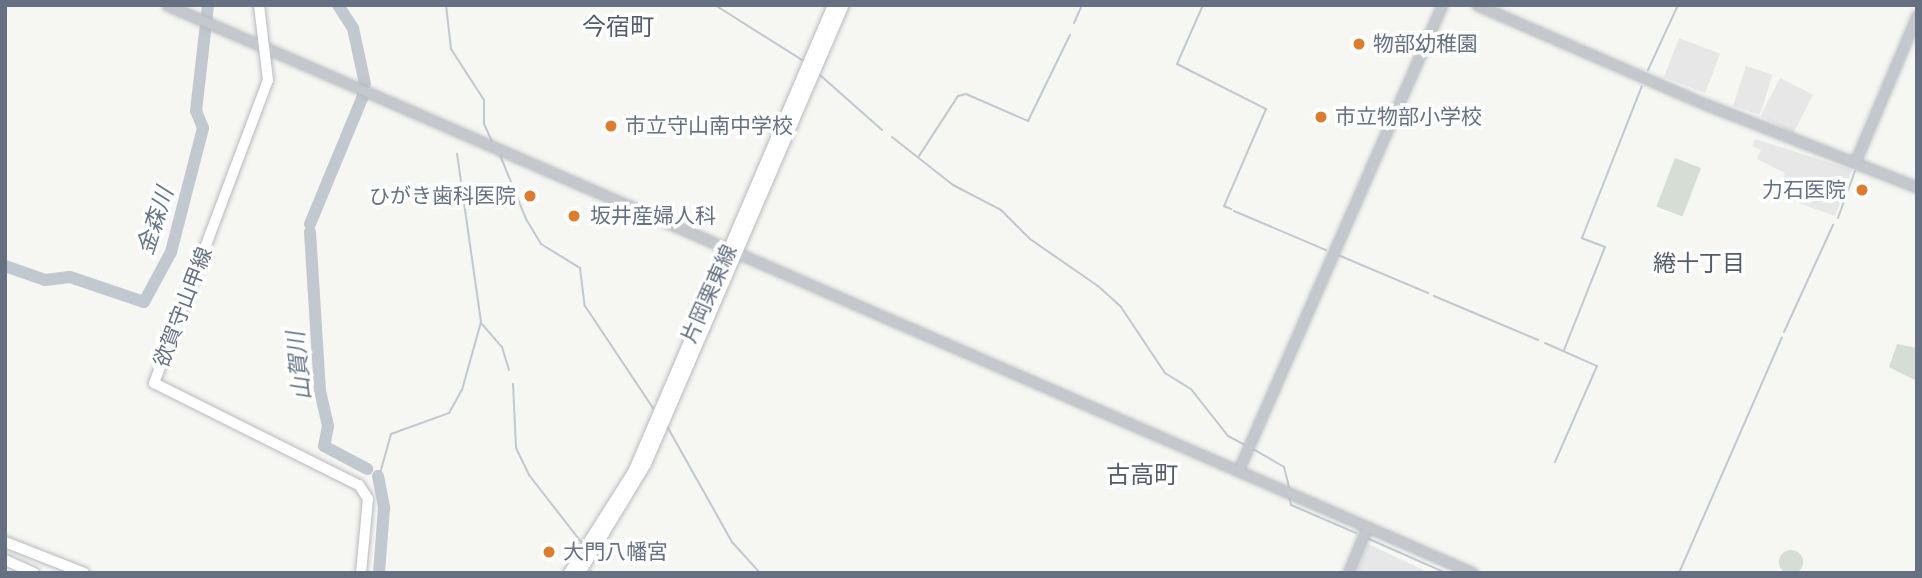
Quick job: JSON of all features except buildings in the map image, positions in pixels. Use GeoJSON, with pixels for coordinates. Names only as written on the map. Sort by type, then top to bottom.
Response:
{"type":"FeatureCollection","features":[{"type":"Feature","properties":{"kind":"main road","name":"欲賀守山甲線"},"geometry":{"type":"LineString","coordinates":[[259,5],[268,48],[264,94],[154,383],[359,485],[368,499],[361,573]]}},
{"type":"Feature","properties":{"kind":"main road","name":"片岡栗東線"},"geometry":{"type":"LineString","coordinates":[[580,573],[646,464],[833,5]]}},
{"type":"Feature","properties":{"kind":"main road","name":"片岡栗東線"},"geometry":{"type":"LineString","coordinates":[[569,573],[634,470],[814,76],[811,64],[844,5]]}},
{"type":"Feature","properties":{"kind":"main road"},"geometry":{"type":"LineString","coordinates":[[5,542],[84,573]]}},
{"type":"Feature","properties":{"kind":"main road"},"geometry":{"type":"LineString","coordinates":[[5,560],[34,573]]}},
{"type":"Feature","properties":{"kind":"street"},"geometry":{"type":"LineString","coordinates":[[167,5],[1473,573]]}},
{"type":"Feature","properties":{"kind":"street"},"geometry":{"type":"LineString","coordinates":[[1238,471],[1442,5]]}},
{"type":"Feature","properties":{"kind":"street"},"geometry":{"type":"LineString","coordinates":[[1478,5],[1705,104],[1917,187]]}},
{"type":"Feature","properties":{"kind":"street"},"geometry":{"type":"LineString","coordinates":[[1856,162],[1917,15]]}},
{"type":"Feature","properties":{"kind":"street"},"geometry":{"type":"LineString","coordinates":[[1348,573],[1367,527]]}},
{"type":"Feature","properties":{"kind":"shaded area"},"geometry":{"type":"Polygon","coordinates":[[[1679,38],[1720,54],[1705,93],[1664,77],[1679,38]]]}},
{"type":"Feature","properties":{"kind":"shaded area"},"geometry":{"type":"Polygon","coordinates":[[[1746,66],[1773,75],[1760,115],[1733,106],[1746,66]]]}},
{"type":"Feature","properties":{"kind":"shaded area"},"geometry":{"type":"Polygon","coordinates":[[[1780,78],[1813,95],[1793,133],[1760,116],[1780,78]]]}},
{"type":"Feature","properties":{"kind":"shaded area"},"geometry":{"type":"Polygon","coordinates":[[[1755,139],[1852,170],[1835,216],[1777,195],[1785,173],[1757,159],[1761,150],[1752,146],[1755,139]]]}},
{"type":"Feature","properties":{"kind":"shaded area"},"geometry":{"type":"Polygon","coordinates":[[[1675,158],[1701,168],[1683,217],[1656,207],[1675,158]]]}},
{"type":"Feature","properties":{"kind":"shaded area"},"geometry":{"type":"Polygon","coordinates":[[[1897,344],[1917,348],[1917,381],[1889,367],[1897,344]]]}},
{"type":"Feature","properties":{"kind":"shaded area"},"geometry":{"type":"Polygon","coordinates":[[[1368,544],[1430,573],[1356,573],[1368,544]]]}},
{"type":"Feature","properties":{"kind":"shaded area"},"geometry":{"type":"Polygon","coordinates":[[[1791,550],[1800,553],[1803,562],[1800,571],[1791,574],[1782,571],[1779,562],[1782,553],[1791,550]]]}},
{"type":"Feature","properties":{"kind":"waterway","name":"金森川"},"geometry":{"type":"LineString","coordinates":[[5,266],[45,280],[70,277],[144,302],[171,252],[203,128],[196,111],[208,5]]}},
{"type":"Feature","properties":{"kind":"waterway","name":"山賀川"},"geometry":{"type":"LineString","coordinates":[[338,5],[353,28],[365,84]]}},
{"type":"Feature","properties":{"kind":"waterway"},"geometry":{"type":"LineString","coordinates":[[446,5],[451,49],[484,100],[484,124],[492,141]]}},
{"type":"Feature","properties":{"kind":"waterway"},"geometry":{"type":"LineString","coordinates":[[715,5],[805,62]]}},
{"type":"Feature","properties":{"kind":"waterway"},"geometry":{"type":"LineString","coordinates":[[1074,23],[1082,5]]}},
{"type":"Feature","properties":{"kind":"waterway"},"geometry":{"type":"LineString","coordinates":[[1203,5],[1177,64],[1266,109],[1224,206],[1231,209]]}},
{"type":"Feature","properties":{"kind":"waterway"},"geometry":{"type":"LineString","coordinates":[[1648,70],[1678,5]]}},
{"type":"Feature","properties":{"kind":"waterway"},"geometry":{"type":"LineString","coordinates":[[919,156],[958,96],[966,94],[1028,121],[1070,35]]}},
{"type":"Feature","properties":{"kind":"waterway"},"geometry":{"type":"LineString","coordinates":[[820,75],[882,130]]}},
{"type":"Feature","properties":{"kind":"waterway"},"geometry":{"type":"LineString","coordinates":[[1564,350],[1605,247],[1582,238],[1642,86]]}},
{"type":"Feature","properties":{"kind":"waterway","name":"山賀川"},"geometry":{"type":"LineString","coordinates":[[310,224],[363,96]]}},
{"type":"Feature","properties":{"kind":"waterway"},"geometry":{"type":"LineString","coordinates":[[892,137],[953,185],[1001,210],[1030,239],[1098,286],[1121,307],[1165,373],[1191,389],[1228,436],[1245,445]]}},
{"type":"Feature","properties":{"kind":"waterway"},"geometry":{"type":"LineString","coordinates":[[379,477],[391,434],[449,413],[462,390],[481,322],[457,154]]}},
{"type":"Feature","properties":{"kind":"waterway"},"geometry":{"type":"LineString","coordinates":[[500,155],[526,219],[541,244],[580,268],[585,306],[653,408]]}},
{"type":"Feature","properties":{"kind":"waterway"},"geometry":{"type":"LineString","coordinates":[[1838,218],[1855,171]]}},
{"type":"Feature","properties":{"kind":"waterway"},"geometry":{"type":"LineString","coordinates":[[1234,211],[1326,250]]}},
{"type":"Feature","properties":{"kind":"waterway"},"geometry":{"type":"LineString","coordinates":[[1784,332],[1833,225]]}},
{"type":"Feature","properties":{"kind":"waterway","name":"山賀川"},"geometry":{"type":"LineString","coordinates":[[310,232],[320,391],[328,426],[324,446],[367,469]]}},
{"type":"Feature","properties":{"kind":"waterway"},"geometry":{"type":"LineString","coordinates":[[1338,255],[1428,293]]}},
{"type":"Feature","properties":{"kind":"waterway"},"geometry":{"type":"LineString","coordinates":[[1434,296],[1538,340]]}},
{"type":"Feature","properties":{"kind":"waterway"},"geometry":{"type":"LineString","coordinates":[[481,323],[502,347],[509,370]]}},
{"type":"Feature","properties":{"kind":"waterway"},"geometry":{"type":"LineString","coordinates":[[1679,573],[1782,337]]}},
{"type":"Feature","properties":{"kind":"waterway"},"geometry":{"type":"LineString","coordinates":[[1545,343],[1597,366],[1555,462]]}},
{"type":"Feature","properties":{"kind":"waterway"},"geometry":{"type":"LineString","coordinates":[[513,384],[516,448],[529,475],[582,543]]}},
{"type":"Feature","properties":{"kind":"waterway"},"geometry":{"type":"LineString","coordinates":[[668,428],[732,542],[760,573]]}},
{"type":"Feature","properties":{"kind":"waterway"},"geometry":{"type":"LineString","coordinates":[[1253,449],[1284,467],[1289,487]]}},
{"type":"Feature","properties":{"kind":"waterway","name":"山賀川"},"geometry":{"type":"LineString","coordinates":[[378,476],[384,508],[379,573]]}},
{"type":"Feature","properties":{"kind":"waterway"},"geometry":{"type":"LineString","coordinates":[[1289,496],[1291,505],[1356,533]]}},
{"type":"Feature","properties":{"kind":"waterway"},"geometry":{"type":"LineString","coordinates":[[1369,539],[1446,573]]}},
{"type":"Feature","properties":{"kind":"place","name":"物部幼稚園"},"geometry":{"type":"Point","coordinates":[1359,44]}},
{"type":"Feature","properties":{"kind":"place","name":"市立物部小学校"},"geometry":{"type":"Point","coordinates":[1321,117]}},
{"type":"Feature","properties":{"kind":"place","name":"市立守山南中学校"},"geometry":{"type":"Point","coordinates":[611,126]}},
{"type":"Feature","properties":{"kind":"place","name":"力石医院"},"geometry":{"type":"Point","coordinates":[1862,190]}},
{"type":"Feature","properties":{"kind":"place","name":"ひがき歯科医院"},"geometry":{"type":"Point","coordinates":[530,196]}},
{"type":"Feature","properties":{"kind":"place","name":"坂井産婦人科"},"geometry":{"type":"Point","coordinates":[574,216]}},
{"type":"Feature","properties":{"kind":"place","name":"大門八幡宮"},"geometry":{"type":"Point","coordinates":[549,552]}},
{"type":"Feature","properties":{"kind":"district","name":"今宿町"},"geometry":{"type":"Point","coordinates":[618,28]}},
{"type":"Feature","properties":{"kind":"district","name":"綣十丁目"},"geometry":{"type":"Point","coordinates":[1699,263]}},
{"type":"Feature","properties":{"kind":"district","name":"古高町"},"geometry":{"type":"Point","coordinates":[1142,476]}}]}
